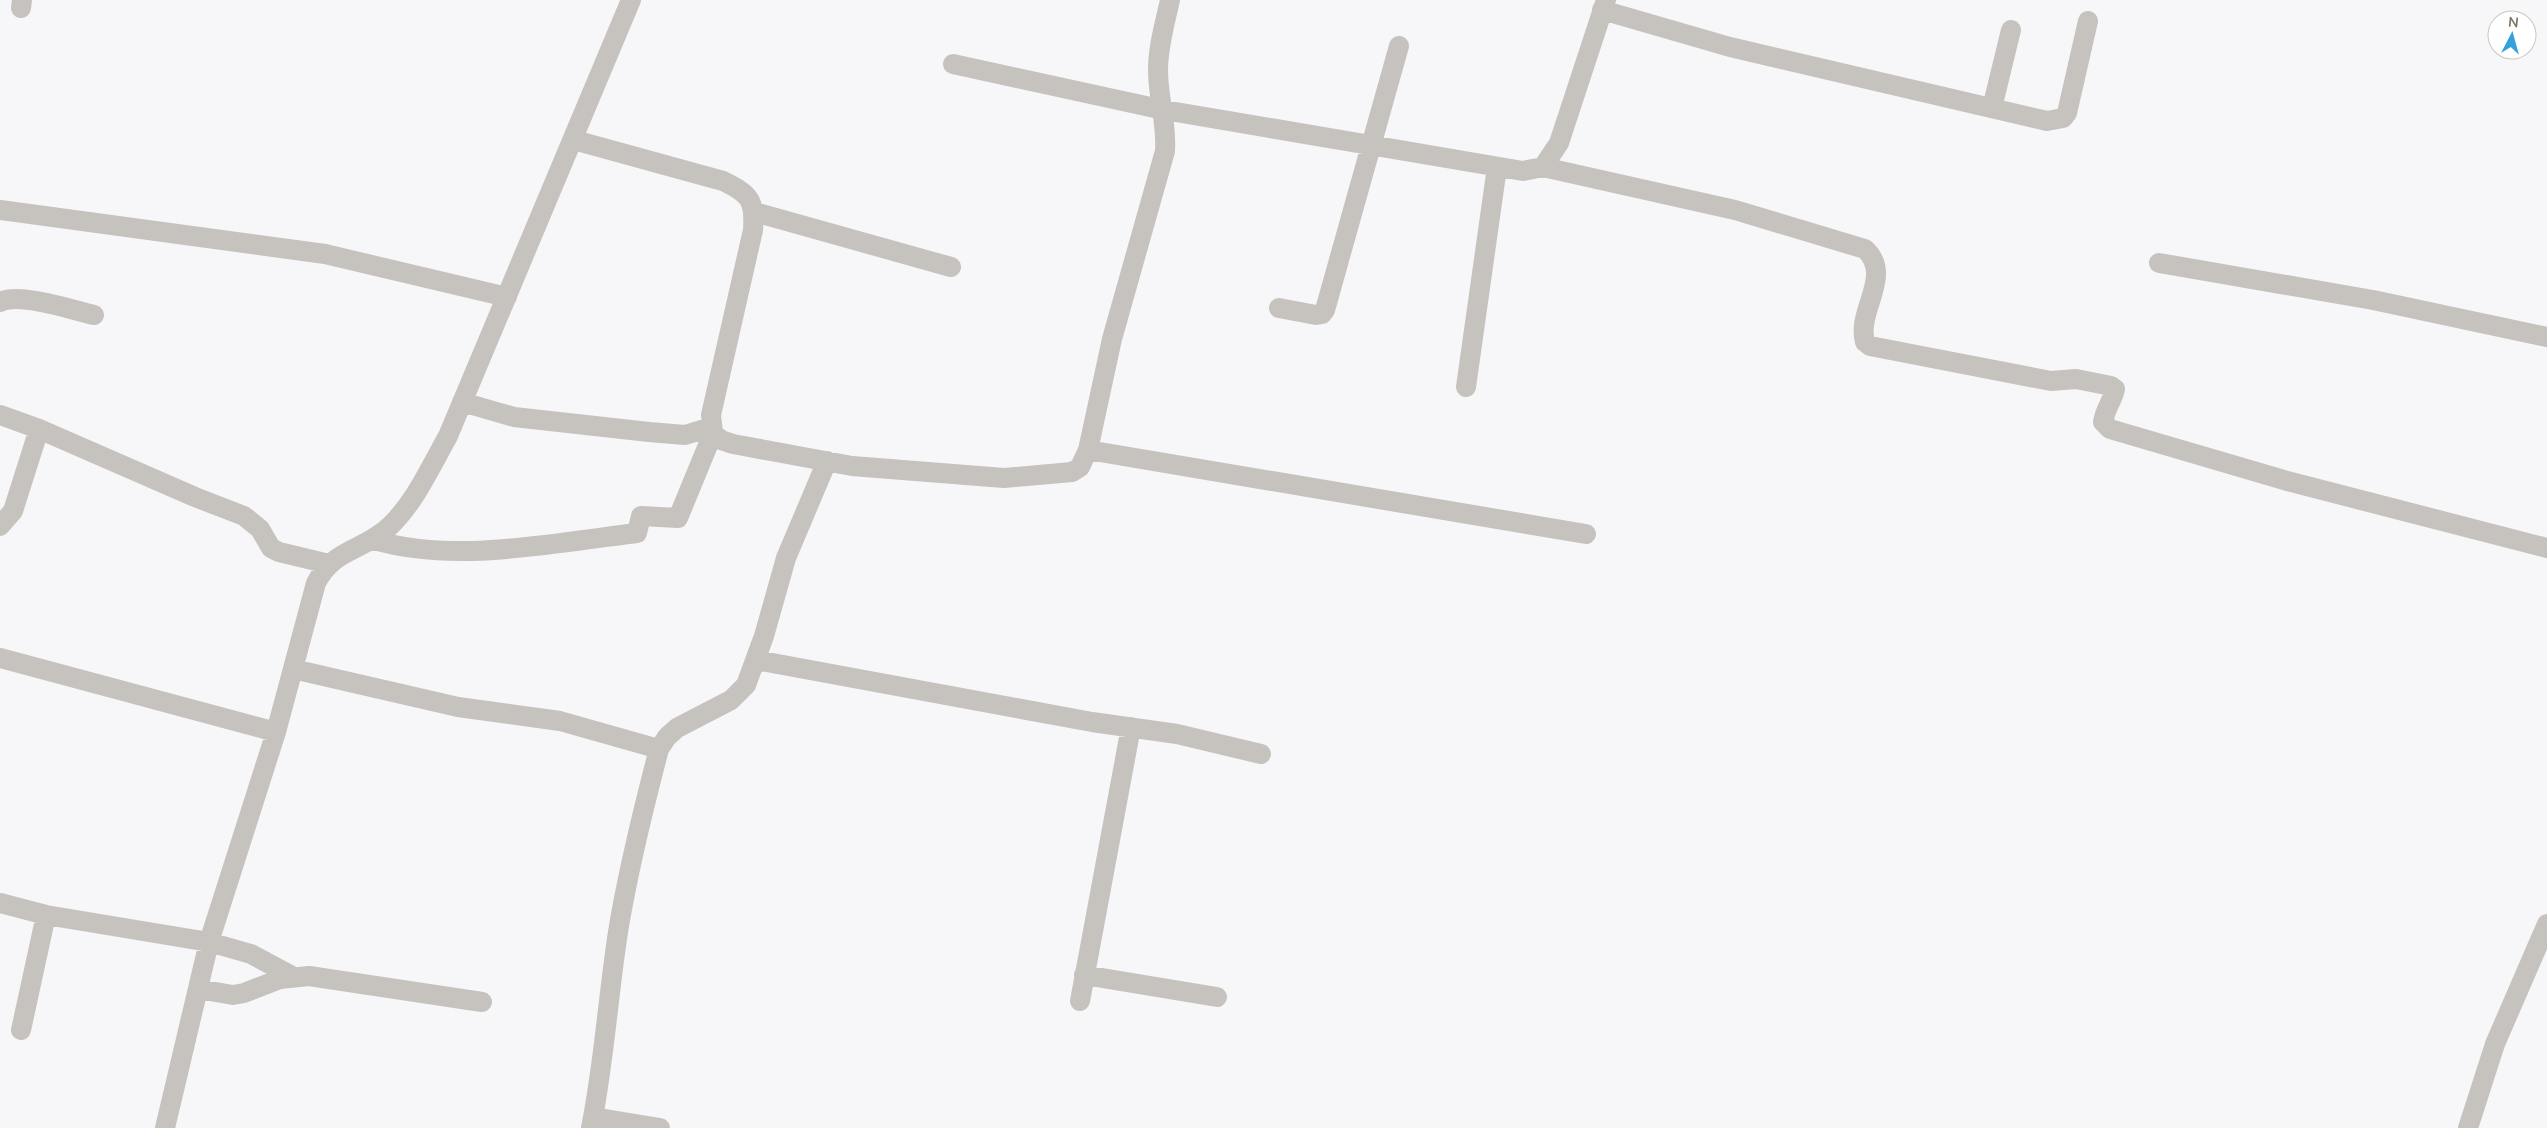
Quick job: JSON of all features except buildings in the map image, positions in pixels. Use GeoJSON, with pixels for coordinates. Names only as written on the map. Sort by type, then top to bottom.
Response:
{"type":"FeatureCollection","features":[{"type":"Feature","properties":{"kind":"street"},"geometry":{"type":"LineString","coordinates":[[165,1128],[208,942],[276,732],[316,583],[323,569],[338,557],[374,540],[391,525],[413,496],[448,436],[632,0]]}},
{"type":"Feature","properties":{"kind":"street"},"geometry":{"type":"LineString","coordinates":[[712,430],[721,440],[733,444],[852,466],[1004,478],[1072,472],[1080,467],[1088,450],[1112,338],[1165,151],[1166,132],[1158,68],[1161,40],[1170,0]]}},
{"type":"Feature","properties":{"kind":"street"},"geometry":{"type":"LineString","coordinates":[[1543,167],[1559,143],[1604,5],[1730,47],[2047,121],[2063,118],[2071,103],[2088,21]]}},
{"type":"Feature","properties":{"kind":"street"},"geometry":{"type":"LineString","coordinates":[[1992,108],[2011,30]]}},
{"type":"Feature","properties":{"kind":"street"},"geometry":{"type":"LineString","coordinates":[[1279,308],[1316,315],[1320,315],[1326,310],[1399,46]]}},
{"type":"Feature","properties":{"kind":"street"},"geometry":{"type":"LineString","coordinates":[[953,64],[1164,110],[1523,172],[1543,167],[1734,210],[1866,249],[1873,256],[1878,270],[1864,328],[1865,342],[1870,346],[2051,381],[2076,379],[2111,386],[2115,388],[2115,392],[2106,408],[2104,422],[2110,429],[2278,478],[2547,548]]}},
{"type":"Feature","properties":{"kind":"street"},"geometry":{"type":"LineString","coordinates":[[374,540],[400,548],[455,553],[637,533],[641,516],[678,518],[712,430],[711,415],[753,230],[754,212],[751,200],[744,191],[723,182],[574,140]]}},
{"type":"Feature","properties":{"kind":"street"},"geometry":{"type":"LineString","coordinates":[[1466,387],[1497,167]]}},
{"type":"Feature","properties":{"kind":"street"},"geometry":{"type":"LineString","coordinates":[[0,210],[325,254],[507,296]]}},
{"type":"Feature","properties":{"kind":"street"},"geometry":{"type":"LineString","coordinates":[[754,212],[951,267]]}},
{"type":"Feature","properties":{"kind":"street"},"geometry":{"type":"LineString","coordinates":[[2159,263],[2373,300],[2547,337]]}},
{"type":"Feature","properties":{"kind":"street"},"geometry":{"type":"LineString","coordinates":[[0,302],[5,300],[28,300],[94,316]]}},
{"type":"Feature","properties":{"kind":"street"},"geometry":{"type":"LineString","coordinates":[[462,402],[514,417],[685,435],[712,430]]}},
{"type":"Feature","properties":{"kind":"street"},"geometry":{"type":"LineString","coordinates":[[0,415],[39,429],[195,497],[244,516],[260,529],[272,548],[279,552],[329,564]]}},
{"type":"Feature","properties":{"kind":"street"},"geometry":{"type":"LineString","coordinates":[[0,526],[14,511],[39,429]]}},
{"type":"Feature","properties":{"kind":"street"},"geometry":{"type":"LineString","coordinates":[[1088,450],[1586,534]]}},
{"type":"Feature","properties":{"kind":"street"},"geometry":{"type":"LineString","coordinates":[[660,1128],[592,1122],[620,921],[630,866],[659,750],[667,737],[677,728],[731,700],[746,685],[756,660],[786,558],[827,461]]}},
{"type":"Feature","properties":{"kind":"street"},"geometry":{"type":"LineString","coordinates":[[0,658],[276,732]]}},
{"type":"Feature","properties":{"kind":"street"},"geometry":{"type":"LineString","coordinates":[[756,660],[1092,722],[1178,734],[1261,754]]}},
{"type":"Feature","properties":{"kind":"street"},"geometry":{"type":"LineString","coordinates":[[293,669],[458,707],[560,721],[659,750]]}},
{"type":"Feature","properties":{"kind":"street"},"geometry":{"type":"LineString","coordinates":[[1080,1001],[1131,728]]}},
{"type":"Feature","properties":{"kind":"street"},"geometry":{"type":"LineString","coordinates":[[0,903],[46,915],[208,942],[251,954],[294,977]]}},
{"type":"Feature","properties":{"kind":"street"},"geometry":{"type":"LineString","coordinates":[[21,1030],[46,915]]}},
{"type":"Feature","properties":{"kind":"street"},"geometry":{"type":"LineString","coordinates":[[2468,1128],[2495,1044],[2547,924]]}},
{"type":"Feature","properties":{"kind":"street"},"geometry":{"type":"LineString","coordinates":[[1084,975],[1216,997]]}},
{"type":"Feature","properties":{"kind":"street"},"geometry":{"type":"LineString","coordinates":[[198,989],[233,995],[244,993],[280,979],[294,977],[331,979],[482,1002]]}}]}
